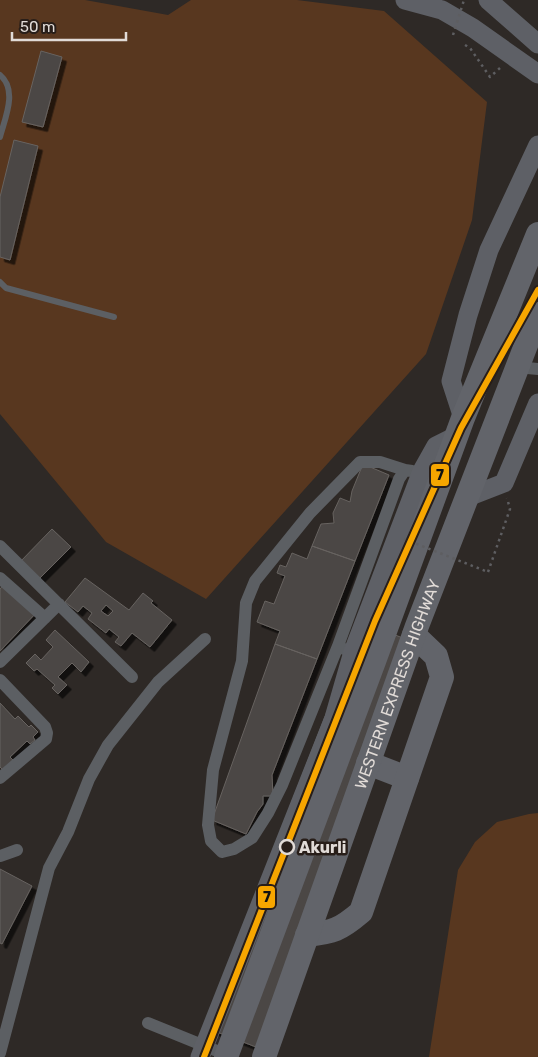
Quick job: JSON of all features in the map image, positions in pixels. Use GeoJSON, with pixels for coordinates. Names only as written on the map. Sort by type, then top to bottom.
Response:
{"type":"FeatureCollection","features":[{"type":"Feature","properties":{"kind":"highway","name":"WESTERN EXPRESS HIGHWAY"},"geometry":{"type":"LineString","coordinates":[[227,1056],[423,472],[459,427],[538,234]]}},
{"type":"Feature","properties":{"kind":"highway","name":"WESTERN EXPRESS HIGHWAY"},"geometry":{"type":"LineString","coordinates":[[264,1057],[414,635],[468,497],[528,368],[538,314]]}},
{"type":"Feature","properties":{"kind":"highway"},"geometry":{"type":"LineString","coordinates":[[307,935],[331,932],[346,926],[360,912],[442,677],[436,656],[414,635]]}},
{"type":"Feature","properties":{"kind":"highway"},"geometry":{"type":"LineString","coordinates":[[368,763],[407,778]]}},
{"type":"Feature","properties":{"kind":"street"},"geometry":{"type":"LineString","coordinates":[[405,0],[442,10],[473,28],[538,74]]}},
{"type":"Feature","properties":{"kind":"street"},"geometry":{"type":"LineString","coordinates":[[488,0],[538,44]]}},
{"type":"Feature","properties":{"kind":"street"},"geometry":{"type":"LineString","coordinates":[[459,427],[450,381],[468,315],[489,250],[538,145]]}},
{"type":"Feature","properties":{"kind":"street"},"geometry":{"type":"LineString","coordinates":[[468,497],[504,482],[538,403]]}},
{"type":"Feature","properties":{"kind":"street"},"geometry":{"type":"LineString","coordinates":[[360,462],[380,462],[423,472],[346,649],[268,813],[252,838],[234,849],[222,852],[211,841],[208,825],[213,770],[242,661],[246,603],[255,581],[310,513],[360,462]]}},
{"type":"Feature","properties":{"kind":"street"},"geometry":{"type":"LineString","coordinates":[[0,546],[132,677]]}},
{"type":"Feature","properties":{"kind":"street"},"geometry":{"type":"LineString","coordinates":[[0,578],[45,618]]}},
{"type":"Feature","properties":{"kind":"street"},"geometry":{"type":"LineString","coordinates":[[0,662],[59,604]]}},
{"type":"Feature","properties":{"kind":"street"},"geometry":{"type":"LineString","coordinates":[[0,1053],[49,868],[68,832],[89,779],[108,745],[158,682],[205,639]]}},
{"type":"Feature","properties":{"kind":"street"},"geometry":{"type":"LineString","coordinates":[[202,1052],[334,718],[346,649]]}},
{"type":"Feature","properties":{"kind":"street"},"geometry":{"type":"LineString","coordinates":[[0,680],[44,727],[47,733],[46,739],[0,778]]}},
{"type":"Feature","properties":{"kind":"street"},"geometry":{"type":"LineString","coordinates":[[0,856],[17,850]]}},
{"type":"Feature","properties":{"kind":"street"},"geometry":{"type":"LineString","coordinates":[[148,1023],[202,1052],[227,1056]]}},
{"type":"Feature","properties":{"kind":"lane"},"geometry":{"type":"LineString","coordinates":[[0,75],[6,80],[10,93],[0,137]]}},
{"type":"Feature","properties":{"kind":"lane"},"geometry":{"type":"LineString","coordinates":[[0,282],[6,288],[114,317]]}},
{"type":"Feature","properties":{"kind":"path"},"geometry":{"type":"LineString","coordinates":[[458,40],[453,35],[464,0]]}},
{"type":"Feature","properties":{"kind":"path"},"geometry":{"type":"LineString","coordinates":[[464,44],[470,48],[490,77]]}},
{"type":"Feature","properties":{"kind":"path"},"geometry":{"type":"LineString","coordinates":[[404,538],[488,572],[510,510],[504,482]]}},
{"type":"Feature","properties":{"kind":"shaded area"},"geometry":{"type":"Polygon","coordinates":[[[0,0],[85,0],[168,15],[191,0],[297,0],[384,11],[487,102],[472,220],[426,354],[206,599],[106,542],[0,414],[0,0]]]}},
{"type":"Feature","properties":{"kind":"shaded area"},"geometry":{"type":"Polygon","coordinates":[[[538,813],[538,1057],[429,1057],[458,870],[475,842],[497,822],[538,813]]]}},
{"type":"Feature","properties":{"kind":"building"},"geometry":{"type":"Polygon","coordinates":[[[41,51],[62,57],[43,127],[22,122],[41,51]]]}},
{"type":"Feature","properties":{"kind":"building"},"geometry":{"type":"Polygon","coordinates":[[[14,140],[38,146],[10,260],[0,257],[0,197],[14,140]]]}},
{"type":"Feature","properties":{"kind":"building"},"geometry":{"type":"Polygon","coordinates":[[[363,464],[389,475],[355,561],[312,546],[321,524],[334,523],[333,513],[340,498],[350,502],[352,491],[363,464]]]}},
{"type":"Feature","properties":{"kind":"building"},"geometry":{"type":"Polygon","coordinates":[[[52,529],[71,547],[37,581],[19,563],[52,529]]]}},
{"type":"Feature","properties":{"kind":"building"},"geometry":{"type":"Polygon","coordinates":[[[312,546],[355,561],[317,659],[275,644],[280,631],[257,622],[265,601],[274,604],[285,576],[277,573],[280,565],[286,567],[292,553],[307,559],[312,546]]]}},
{"type":"Feature","properties":{"kind":"building"},"geometry":{"type":"Polygon","coordinates":[[[85,578],[129,610],[143,593],[153,601],[151,603],[172,620],[150,647],[132,633],[121,646],[115,642],[119,637],[109,629],[106,633],[88,619],[92,613],[83,606],[78,612],[65,602],[85,578]],[[106,605],[101,611],[108,616],[113,611],[106,605]]]}},
{"type":"Feature","properties":{"kind":"building"},"geometry":{"type":"Polygon","coordinates":[[[5,583],[37,612],[0,651],[0,589],[5,583]]]}},
{"type":"Feature","properties":{"kind":"building"},"geometry":{"type":"Polygon","coordinates":[[[362,622],[413,642],[256,1047],[204,1027],[362,622]]]}},
{"type":"Feature","properties":{"kind":"building"},"geometry":{"type":"Polygon","coordinates":[[[55,630],[89,662],[81,672],[72,663],[58,677],[67,685],[58,694],[52,688],[55,685],[37,669],[34,671],[26,663],[35,654],[41,660],[53,647],[46,640],[55,630]]]}},
{"type":"Feature","properties":{"kind":"building"},"geometry":{"type":"Polygon","coordinates":[[[275,644],[317,659],[272,775],[273,796],[263,796],[263,804],[246,834],[212,820],[275,644]]]}},
{"type":"Feature","properties":{"kind":"building"},"geometry":{"type":"Polygon","coordinates":[[[0,703],[15,719],[18,716],[29,727],[31,725],[38,732],[33,737],[35,740],[30,744],[27,741],[10,757],[13,760],[3,770],[0,767],[0,703]]]}},
{"type":"Feature","properties":{"kind":"building"},"geometry":{"type":"Polygon","coordinates":[[[0,869],[32,886],[2,944],[0,943],[0,869]]]}},
{"type":"Feature","properties":{"kind":"transit line","name":"7"},"geometry":{"type":"LineString","coordinates":[[204,1057],[375,621],[461,428],[538,290]]}},
{"type":"Feature","properties":{"kind":"place","name":"Akurli"},"geometry":{"type":"Point","coordinates":[287,847]}}]}
